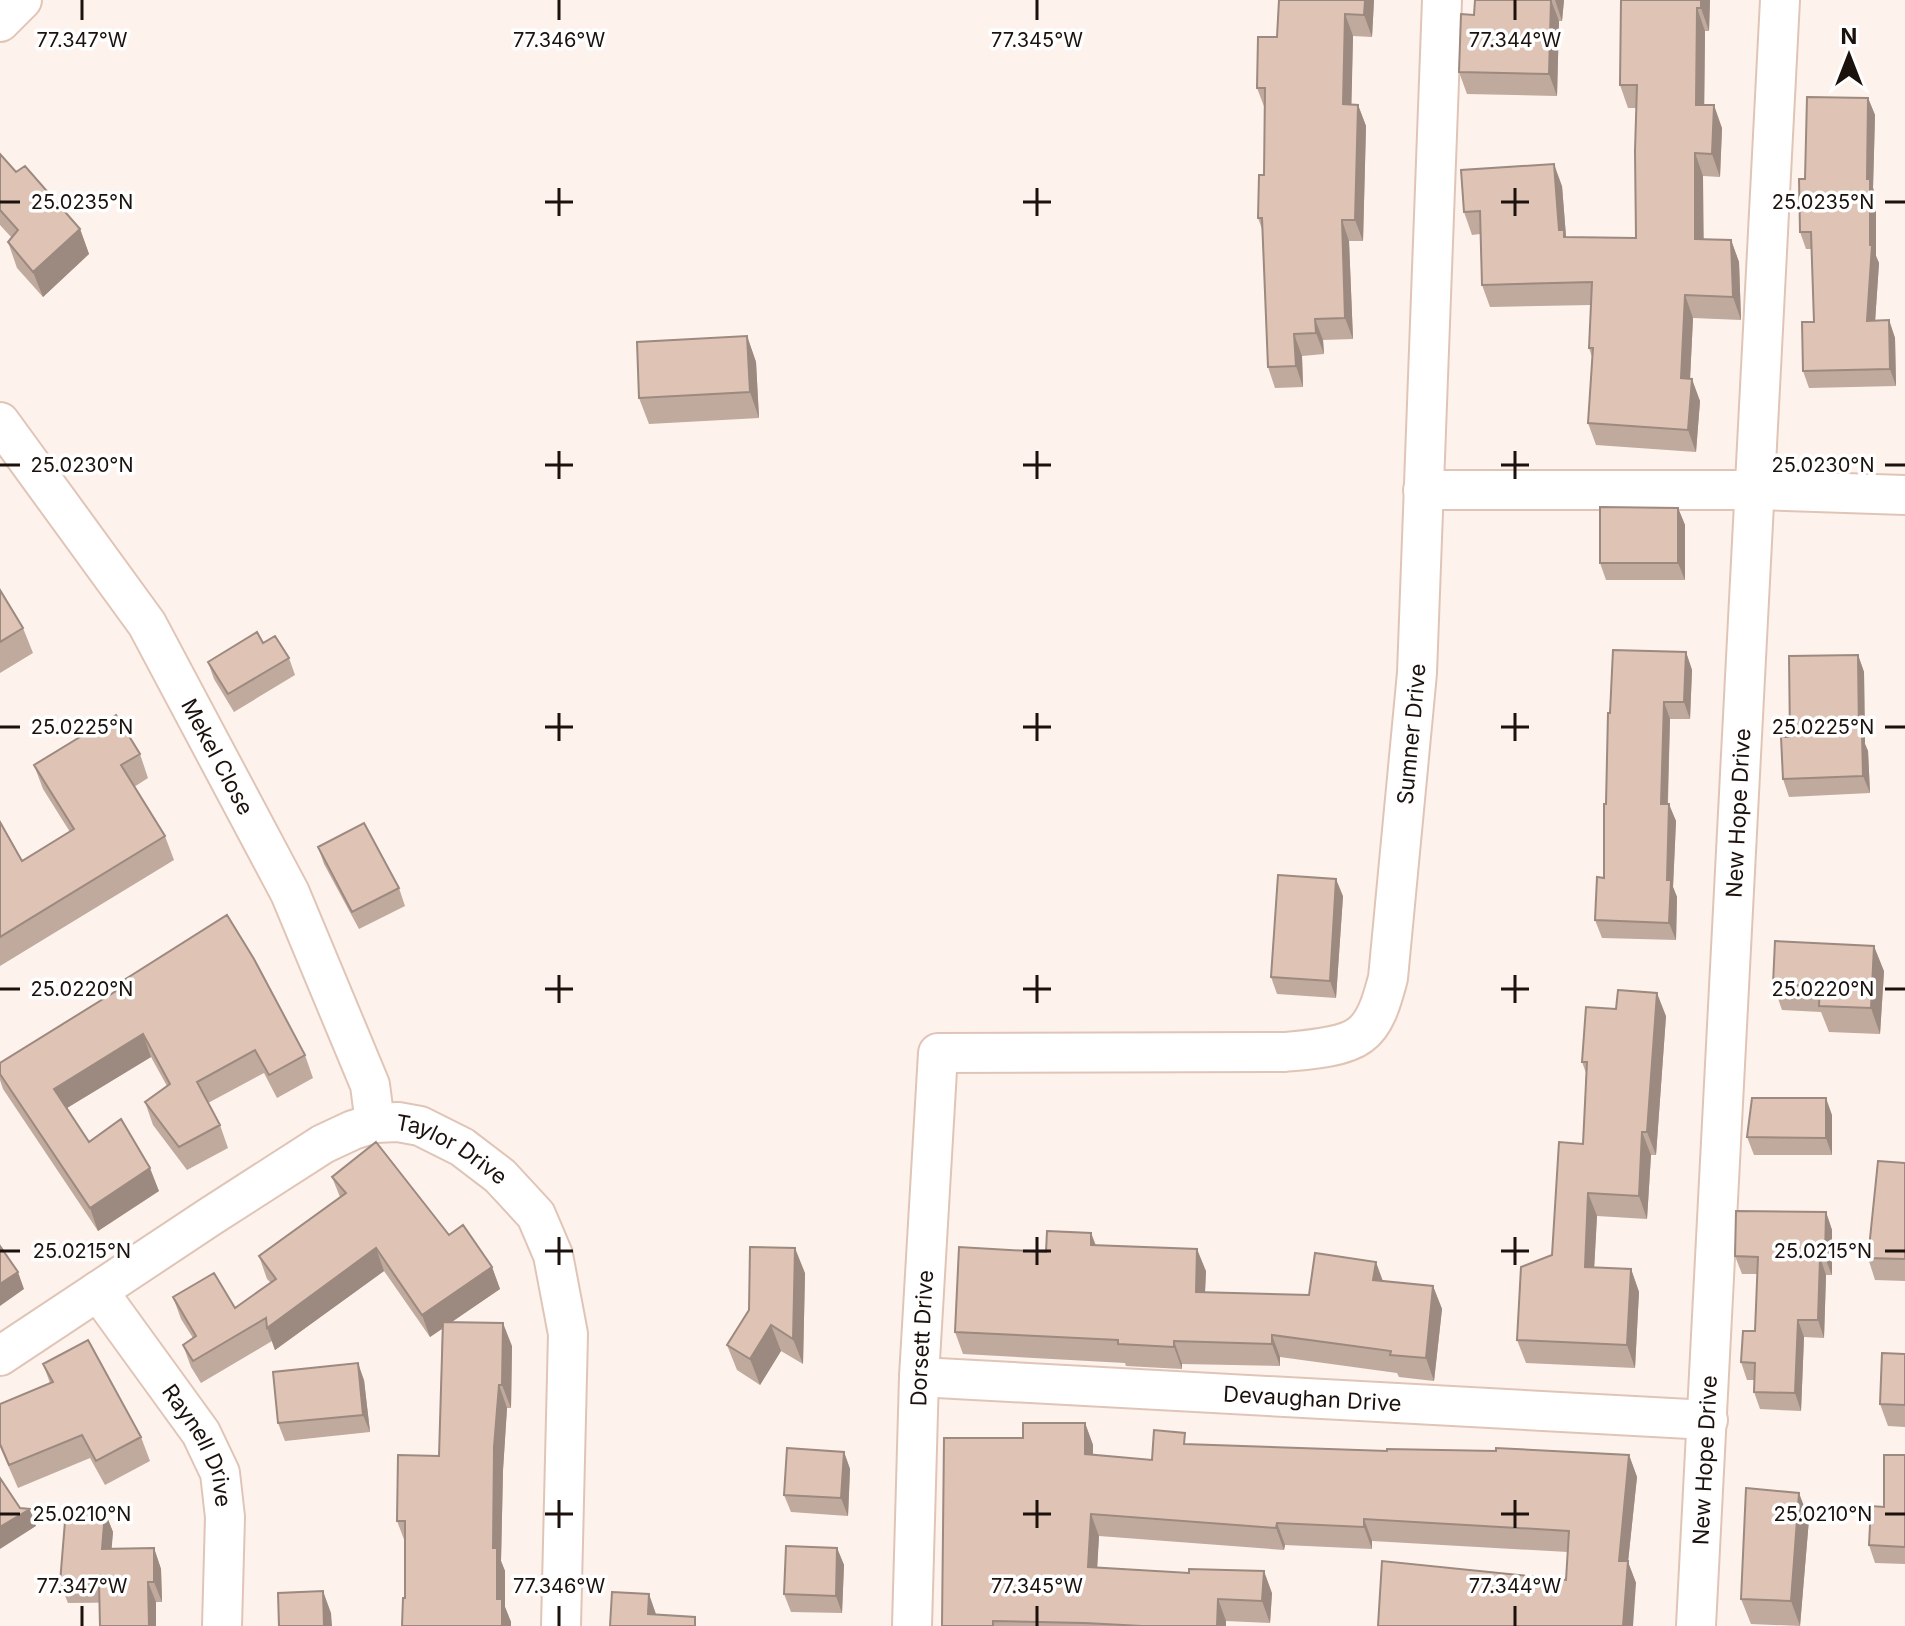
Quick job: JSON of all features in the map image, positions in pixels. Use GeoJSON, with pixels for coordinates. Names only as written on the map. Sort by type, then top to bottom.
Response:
{"type":"FeatureCollection","features":[{"type":"Feature","properties":{"kind":"street"},"geometry":{"type":"LineString","coordinates":[[0,22],[22,0]]}},
{"type":"Feature","properties":{"kind":"street","name":"Sumner Drive"},"geometry":{"type":"LineString","coordinates":[[938,1053],[1284,1052],[1322,1049],[1361,1035],[1380,1008],[1388,978],[1417,673],[1442,0]]}},
{"type":"Feature","properties":{"kind":"street","name":"New Hope Drive"},"geometry":{"type":"LineString","coordinates":[[1696,1626],[1780,0]]}},
{"type":"Feature","properties":{"kind":"street","name":"Mekel Close"},"geometry":{"type":"LineString","coordinates":[[0,422],[147,624],[290,893],[370,1085],[375,1123]]}},
{"type":"Feature","properties":{"kind":"street"},"geometry":{"type":"LineString","coordinates":[[1423,490],[1756,490],[1905,495]]}},
{"type":"Feature","properties":{"kind":"street","name":"Dorsett Drive"},"geometry":{"type":"LineString","coordinates":[[912,1626],[919,1377],[938,1053]]}},
{"type":"Feature","properties":{"kind":"street","name":"Taylor Drive"},"geometry":{"type":"LineString","coordinates":[[0,1356],[323,1144],[375,1123],[398,1122],[420,1126],[462,1147],[500,1176],[536,1215],[553,1255],[568,1334],[561,1626]]}},
{"type":"Feature","properties":{"kind":"street","name":"Raynell Drive"},"geometry":{"type":"LineString","coordinates":[[98,1291],[201,1433],[220,1473],[225,1517],[222,1626]]}},
{"type":"Feature","properties":{"kind":"street","name":"Devaughan Drive"},"geometry":{"type":"LineString","coordinates":[[919,1377],[1708,1420]]}},
{"type":"Feature","properties":{"kind":"building"},"geometry":{"type":"Polygon","coordinates":[[[1279,0],[1365,0],[1364,15],[1345,14],[1343,104],[1358,105],[1355,220],[1342,220],[1345,318],[1315,319],[1316,333],[1294,334],[1296,366],[1268,367],[1262,218],[1258,218],[1259,175],[1264,175],[1265,88],[1257,88],[1258,37],[1277,37],[1279,0]]]}},
{"type":"Feature","properties":{"kind":"building"},"geometry":{"type":"Polygon","coordinates":[[[1475,0],[1551,0],[1549,74],[1459,72],[1461,14],[1474,15],[1475,0]]]}},
{"type":"Feature","properties":{"kind":"building"},"geometry":{"type":"Polygon","coordinates":[[[1621,0],[1701,0],[1701,8],[1697,8],[1696,105],[1714,105],[1712,154],[1695,153],[1695,239],[1731,240],[1733,297],[1685,295],[1681,378],[1692,379],[1688,430],[1588,423],[1593,348],[1589,348],[1592,282],[1482,285],[1480,211],[1464,212],[1461,170],[1554,164],[1559,230],[1564,230],[1564,237],[1636,238],[1637,85],[1620,85],[1621,0]]]}},
{"type":"Feature","properties":{"kind":"building"},"geometry":{"type":"Polygon","coordinates":[[[1807,97],[1868,98],[1867,179],[1870,179],[1872,245],[1867,321],[1889,320],[1890,369],[1803,371],[1802,322],[1814,322],[1811,232],[1800,232],[1799,179],[1805,179],[1807,97]]]}},
{"type":"Feature","properties":{"kind":"building"},"geometry":{"type":"Polygon","coordinates":[[[0,154],[16,172],[25,166],[80,229],[33,272],[8,242],[18,230],[0,210],[0,154]]]}},
{"type":"Feature","properties":{"kind":"building"},"geometry":{"type":"Polygon","coordinates":[[[747,336],[750,392],[639,398],[637,342],[747,336]]]}},
{"type":"Feature","properties":{"kind":"building"},"geometry":{"type":"Polygon","coordinates":[[[1600,507],[1678,508],[1678,563],[1600,563],[1600,507]]]}},
{"type":"Feature","properties":{"kind":"building"},"geometry":{"type":"Polygon","coordinates":[[[0,590],[23,628],[0,642],[0,590]]]}},
{"type":"Feature","properties":{"kind":"building"},"geometry":{"type":"Polygon","coordinates":[[[257,632],[263,643],[275,636],[289,658],[228,694],[208,662],[257,632]]]}},
{"type":"Feature","properties":{"kind":"building"},"geometry":{"type":"Polygon","coordinates":[[[1613,650],[1686,652],[1684,702],[1664,702],[1661,804],[1669,804],[1669,923],[1595,920],[1597,877],[1604,878],[1604,804],[1613,650]]]}},
{"type":"Feature","properties":{"kind":"building"},"geometry":{"type":"Polygon","coordinates":[[[1858,655],[1863,776],[1783,779],[1781,737],[1790,737],[1789,656],[1858,655]]]}},
{"type":"Feature","properties":{"kind":"building"},"geometry":{"type":"Polygon","coordinates":[[[116,715],[140,754],[121,765],[165,836],[0,937],[0,822],[22,861],[74,829],[34,765],[116,715]]]}},
{"type":"Feature","properties":{"kind":"building"},"geometry":{"type":"Polygon","coordinates":[[[364,823],[399,888],[352,912],[318,847],[364,823]]]}},
{"type":"Feature","properties":{"kind":"building"},"geometry":{"type":"Polygon","coordinates":[[[1278,875],[1336,879],[1330,981],[1271,977],[1278,875]]]}},
{"type":"Feature","properties":{"kind":"building"},"geometry":{"type":"Polygon","coordinates":[[[227,915],[305,1055],[269,1075],[255,1050],[197,1082],[220,1125],[179,1147],[145,1102],[170,1084],[143,1034],[54,1089],[89,1142],[121,1119],[150,1168],[90,1208],[0,1074],[0,1063],[116,991],[113,987],[227,915]]]}},
{"type":"Feature","properties":{"kind":"building"},"geometry":{"type":"Polygon","coordinates":[[[1775,941],[1874,946],[1871,1008],[1819,1006],[1820,986],[1773,984],[1775,941]]]}},
{"type":"Feature","properties":{"kind":"building"},"geometry":{"type":"Polygon","coordinates":[[[1618,990],[1657,993],[1647,1132],[1642,1132],[1639,1196],[1588,1193],[1585,1267],[1631,1269],[1627,1345],[1517,1340],[1521,1267],[1552,1255],[1559,1142],[1583,1144],[1587,1062],[1582,1062],[1586,1007],[1616,1009],[1618,990]]]}},
{"type":"Feature","properties":{"kind":"building"},"geometry":{"type":"Polygon","coordinates":[[[1752,1098],[1826,1098],[1826,1138],[1747,1137],[1752,1098]]]}},
{"type":"Feature","properties":{"kind":"building"},"geometry":{"type":"Polygon","coordinates":[[[376,1142],[449,1235],[463,1225],[492,1267],[422,1315],[376,1248],[267,1328],[266,1318],[193,1361],[183,1345],[196,1336],[173,1297],[214,1273],[235,1308],[276,1279],[259,1256],[346,1193],[332,1177],[376,1142]]]}},
{"type":"Feature","properties":{"kind":"building"},"geometry":{"type":"Polygon","coordinates":[[[1878,1161],[1905,1163],[1905,1259],[1868,1258],[1878,1161]]]}},
{"type":"Feature","properties":{"kind":"building"},"geometry":{"type":"Polygon","coordinates":[[[1736,1211],[1826,1212],[1825,1258],[1820,1257],[1818,1320],[1798,1320],[1795,1393],[1754,1392],[1755,1363],[1741,1362],[1743,1331],[1755,1331],[1758,1257],[1735,1256],[1736,1211]]]}},
{"type":"Feature","properties":{"kind":"building"},"geometry":{"type":"Polygon","coordinates":[[[1047,1231],[1091,1233],[1091,1245],[1197,1249],[1196,1292],[1309,1295],[1315,1253],[1376,1262],[1373,1280],[1433,1286],[1426,1358],[1272,1335],[1272,1344],[1174,1341],[1174,1347],[1118,1344],[1118,1340],[955,1332],[959,1247],[1046,1252],[1047,1231]]]}},
{"type":"Feature","properties":{"kind":"building"},"geometry":{"type":"Polygon","coordinates":[[[0,1246],[18,1272],[0,1284],[0,1246]]]}},
{"type":"Feature","properties":{"kind":"building"},"geometry":{"type":"Polygon","coordinates":[[[750,1247],[795,1248],[793,1339],[771,1325],[750,1359],[727,1345],[749,1310],[750,1247]]]}},
{"type":"Feature","properties":{"kind":"building"},"geometry":{"type":"Polygon","coordinates":[[[443,1322],[503,1323],[502,1385],[499,1385],[494,1447],[493,1548],[497,1548],[497,1599],[502,1599],[502,1626],[402,1626],[405,1521],[397,1521],[398,1455],[439,1456],[443,1322]]]}},
{"type":"Feature","properties":{"kind":"building"},"geometry":{"type":"Polygon","coordinates":[[[88,1340],[141,1437],[96,1461],[82,1435],[9,1465],[0,1444],[0,1404],[53,1382],[43,1364],[88,1340]]]}},
{"type":"Feature","properties":{"kind":"building"},"geometry":{"type":"Polygon","coordinates":[[[1882,1353],[1905,1354],[1905,1405],[1880,1404],[1882,1353]]]}},
{"type":"Feature","properties":{"kind":"building"},"geometry":{"type":"Polygon","coordinates":[[[358,1363],[363,1415],[278,1423],[273,1372],[358,1363]]]}},
{"type":"Feature","properties":{"kind":"building"},"geometry":{"type":"Polygon","coordinates":[[[1023,1423],[1085,1423],[1085,1454],[1152,1460],[1154,1430],[1185,1433],[1184,1444],[1387,1451],[1496,1451],[1496,1448],[1629,1455],[1619,1561],[1628,1561],[1623,1626],[1378,1626],[1382,1561],[1566,1580],[1569,1531],[1364,1519],[1364,1527],[1277,1523],[1276,1528],[1091,1514],[1088,1567],[1189,1573],[1189,1569],[1264,1571],[1262,1601],[1218,1599],[1217,1626],[993,1621],[993,1626],[942,1626],[944,1438],[1023,1438],[1023,1423]]]}},
{"type":"Feature","properties":{"kind":"building"},"geometry":{"type":"Polygon","coordinates":[[[787,1448],[844,1452],[841,1498],[784,1495],[787,1448]]]}},
{"type":"Feature","properties":{"kind":"building"},"geometry":{"type":"Polygon","coordinates":[[[1884,1455],[1905,1455],[1905,1547],[1869,1545],[1871,1506],[1884,1507],[1884,1455]]]}},
{"type":"Feature","properties":{"kind":"building"},"geometry":{"type":"Polygon","coordinates":[[[0,1478],[20,1508],[30,1509],[0,1527],[0,1478]]]}},
{"type":"Feature","properties":{"kind":"building"},"geometry":{"type":"Polygon","coordinates":[[[1746,1488],[1799,1493],[1791,1601],[1741,1599],[1746,1488]]]}},
{"type":"Feature","properties":{"kind":"building"},"geometry":{"type":"Polygon","coordinates":[[[66,1509],[105,1512],[102,1549],[154,1548],[154,1582],[148,1582],[149,1626],[100,1626],[99,1582],[60,1583],[66,1509]]]}},
{"type":"Feature","properties":{"kind":"building"},"geometry":{"type":"Polygon","coordinates":[[[786,1546],[837,1548],[836,1596],[784,1594],[786,1546]]]}},
{"type":"Feature","properties":{"kind":"building"},"geometry":{"type":"Polygon","coordinates":[[[323,1591],[324,1626],[279,1626],[278,1593],[323,1591]]]}},
{"type":"Feature","properties":{"kind":"building"},"geometry":{"type":"Polygon","coordinates":[[[612,1592],[649,1594],[648,1614],[695,1617],[695,1626],[610,1626],[612,1592]]]}}]}
